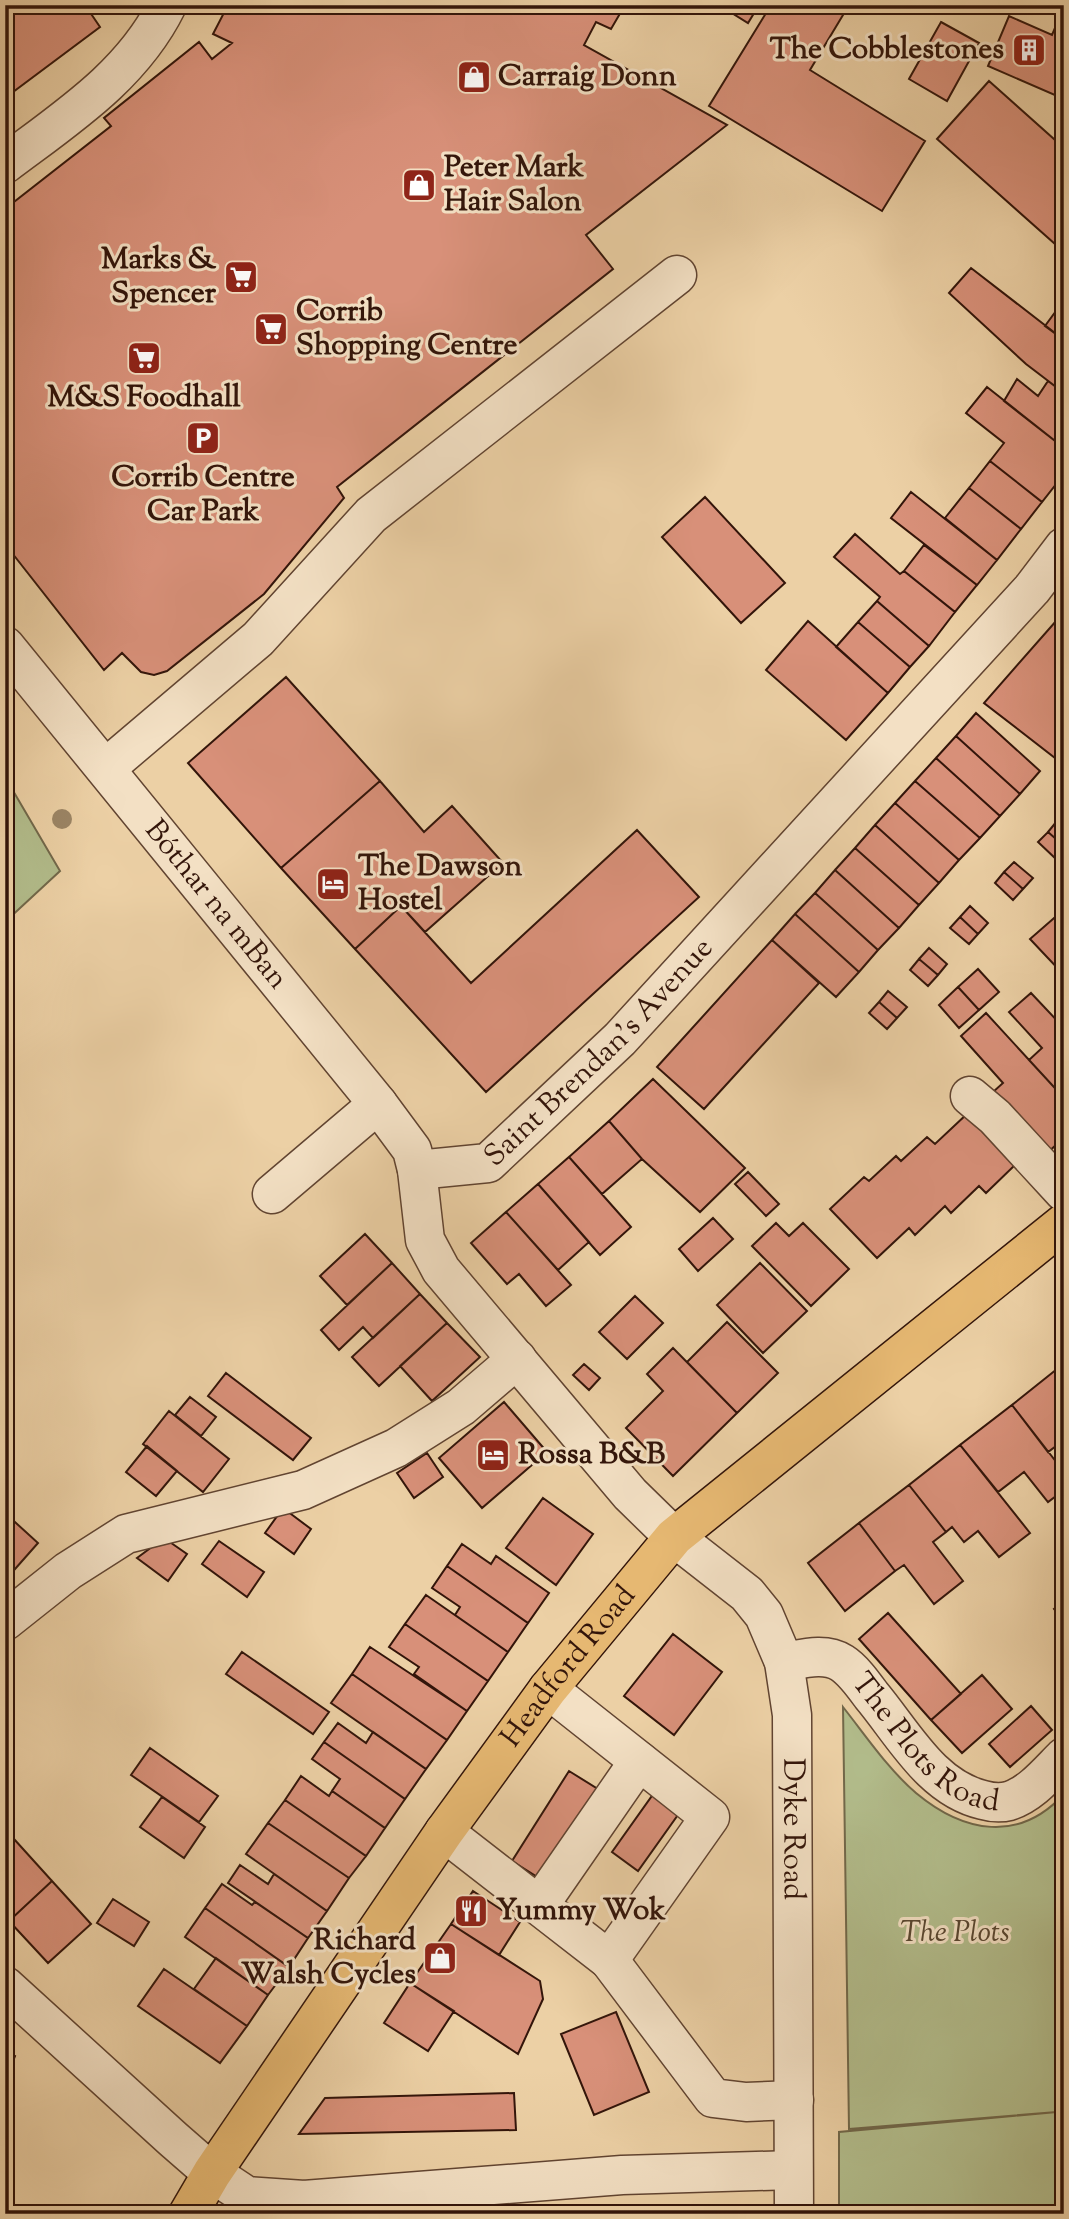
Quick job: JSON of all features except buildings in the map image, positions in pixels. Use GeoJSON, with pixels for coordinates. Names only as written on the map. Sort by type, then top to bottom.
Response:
{"type":"FeatureCollection","features":[{"type":"Feature","properties":{"kind":"main road","name":"Headford Road"},"geometry":{"type":"LineString","coordinates":[[188,2214],[212,2173],[444,1832],[548,1689],[674,1537],[1064,1223]]}},
{"type":"Feature","properties":{"kind":"street"},"geometry":{"type":"LineString","coordinates":[[5,164],[96,96],[127,65],[155,29],[167,5]]}},
{"type":"Feature","properties":{"kind":"street"},"geometry":{"type":"LineString","coordinates":[[106,768],[258,639],[370,515],[677,275]]}},
{"type":"Feature","properties":{"kind":"street","name":"Saint Brendan's Avenue"},"geometry":{"type":"LineString","coordinates":[[417,1170],[488,1163],[620,1039],[1032,589],[1064,547]]}},
{"type":"Feature","properties":{"kind":"street","name":"Bóthar na mBan"},"geometry":{"type":"LineString","coordinates":[[5,646],[378,1104],[412,1150],[417,1170]]}},
{"type":"Feature","properties":{"kind":"street"},"geometry":{"type":"LineString","coordinates":[[970,1096],[995,1117],[1064,1192]]}},
{"type":"Feature","properties":{"kind":"street"},"geometry":{"type":"LineString","coordinates":[[272,1194],[378,1104]]}},
{"type":"Feature","properties":{"kind":"street"},"geometry":{"type":"LineString","coordinates":[[417,1170],[425,1240],[440,1270],[630,1494],[674,1537]]}},
{"type":"Feature","properties":{"kind":"street"},"geometry":{"type":"LineString","coordinates":[[5,1621],[68,1571],[127,1534],[303,1490],[396,1448],[461,1407],[517,1359]]}},
{"type":"Feature","properties":{"kind":"street","name":"Dyke Road"},"geometry":{"type":"LineString","coordinates":[[674,1537],[747,1594],[764,1615],[784,1662],[792,1715],[793,1762],[794,2214]]}},
{"type":"Feature","properties":{"kind":"street","name":"The Plots Road"},"geometry":{"type":"LineString","coordinates":[[784,1662],[828,1657],[842,1663],[868,1690],[933,1772],[972,1798],[990,1802],[1009,1801],[1033,1787],[1064,1757]]}},
{"type":"Feature","properties":{"kind":"street"},"geometry":{"type":"LineString","coordinates":[[548,1689],[710,1817],[609,1960]]}},
{"type":"Feature","properties":{"kind":"street"},"geometry":{"type":"LineString","coordinates":[[540,1904],[639,1761]]}},
{"type":"Feature","properties":{"kind":"street"},"geometry":{"type":"LineString","coordinates":[[444,1832],[609,1960],[713,2098],[746,2102],[794,2101]]}},
{"type":"Feature","properties":{"kind":"street"},"geometry":{"type":"LineString","coordinates":[[5,1986],[212,2173],[247,2196],[304,2200],[622,2175],[793,2170]]}},
{"type":"Feature","properties":{"kind":"green space"},"geometry":{"type":"Polygon","coordinates":[[[5,777],[60,871],[5,922],[5,777]]]}},
{"type":"Feature","properties":{"kind":"green space","name":"The Plots"},"geometry":{"type":"Polygon","coordinates":[[[843,1707],[906,1784],[934,1807],[953,1817],[991,1827],[1010,1826],[1047,1810],[1064,1794],[1064,2214],[839,2214],[839,2132],[1057,2112],[849,2129],[843,1707]]]}},
{"type":"Feature","properties":{"kind":"place","name":"The Cobblestones"},"geometry":{"type":"Point","coordinates":[1029,50]}},
{"type":"Feature","properties":{"kind":"place","name":"Carraig Donn"},"geometry":{"type":"Point","coordinates":[474,77]}},
{"type":"Feature","properties":{"kind":"place","name":"Peter Mark Hair Salon"},"geometry":{"type":"Point","coordinates":[419,185]}},
{"type":"Feature","properties":{"kind":"place","name":"Marks & Spencer"},"geometry":{"type":"Point","coordinates":[241,277]}},
{"type":"Feature","properties":{"kind":"place","name":"Corrib Shopping Centre"},"geometry":{"type":"Point","coordinates":[271,329]}},
{"type":"Feature","properties":{"kind":"place","name":"M&S Foodhall"},"geometry":{"type":"Point","coordinates":[144,358]}},
{"type":"Feature","properties":{"kind":"place","name":"Corrib Centre Car Park"},"geometry":{"type":"Point","coordinates":[203,438]}},
{"type":"Feature","properties":{"kind":"place","name":"The Dawson Hostel"},"geometry":{"type":"Point","coordinates":[333,884]}},
{"type":"Feature","properties":{"kind":"place","name":"Rossa B&B"},"geometry":{"type":"Point","coordinates":[493,1455]}},
{"type":"Feature","properties":{"kind":"place","name":"Yummy Wok"},"geometry":{"type":"Point","coordinates":[471,1911]}},
{"type":"Feature","properties":{"kind":"place","name":"Richard Walsh Cycles"},"geometry":{"type":"Point","coordinates":[440,1958]}}]}
